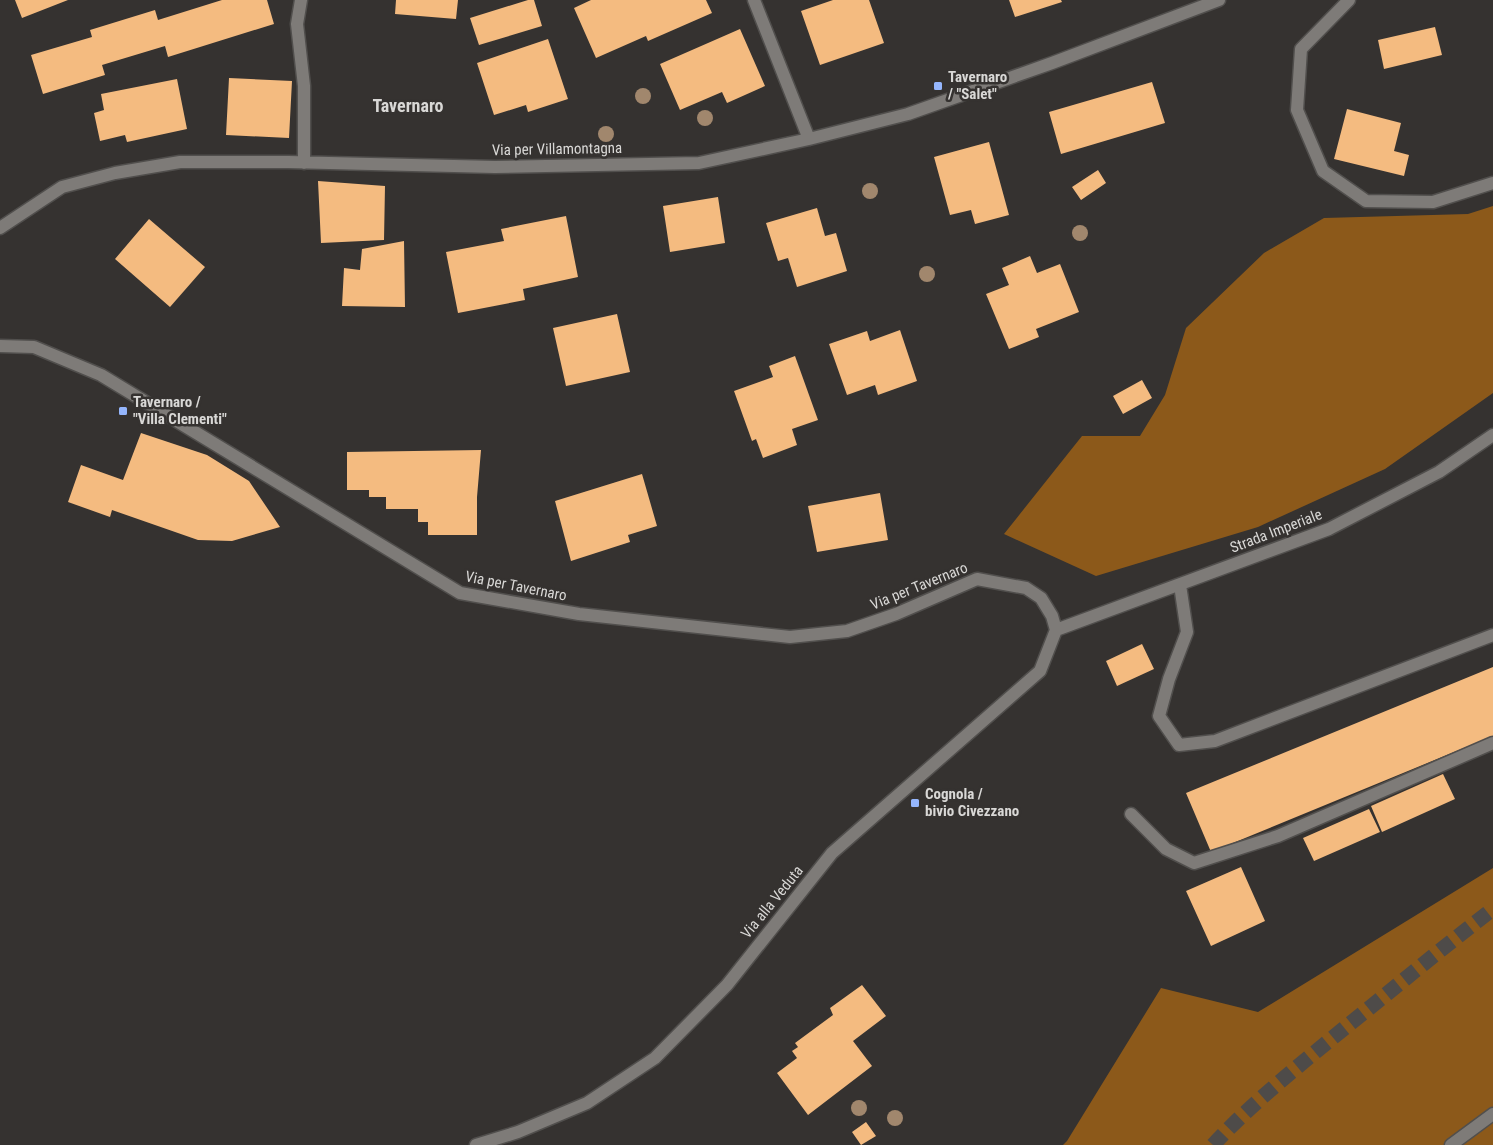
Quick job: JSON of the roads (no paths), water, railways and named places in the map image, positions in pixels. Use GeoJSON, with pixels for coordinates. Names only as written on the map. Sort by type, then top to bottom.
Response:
{"type":"FeatureCollection","features":[{"type":"Feature","properties":{"kind":"street"},"geometry":{"type":"LineString","coordinates":[[301,0],[297,24],[304,86],[304,163]]}},
{"type":"Feature","properties":{"kind":"street"},"geometry":{"type":"LineString","coordinates":[[754,0],[809,139]]}},
{"type":"Feature","properties":{"kind":"street","name":"Via per Villamontagna"},"geometry":{"type":"LineString","coordinates":[[0,228],[62,187],[115,173],[180,162],[495,167],[698,163],[809,139],[908,114],[1052,63],[1219,0]]}},
{"type":"Feature","properties":{"kind":"street"},"geometry":{"type":"LineString","coordinates":[[1349,0],[1301,49],[1296,110],[1323,171],[1366,201],[1433,202],[1493,183]]}},
{"type":"Feature","properties":{"kind":"street","name":"Via per Tavernaro"},"geometry":{"type":"LineString","coordinates":[[0,346],[34,347],[100,375],[460,593],[579,614],[790,637],[847,631],[896,614],[977,579],[1026,588],[1041,598],[1052,616],[1056,630]]}},
{"type":"Feature","properties":{"kind":"street","name":"Strada Imperiale"},"geometry":{"type":"LineString","coordinates":[[1056,630],[1329,529],[1439,472],[1493,435]]}},
{"type":"Feature","properties":{"kind":"street"},"geometry":{"type":"LineString","coordinates":[[1180,584],[1187,632],[1169,679],[1159,716],[1178,745],[1215,741],[1493,635]]}},
{"type":"Feature","properties":{"kind":"street","name":"Via alla Veduta"},"geometry":{"type":"LineString","coordinates":[[476,1145],[518,1132],[588,1103],[655,1058],[727,986],[832,853],[1040,670],[1056,630]]}},
{"type":"Feature","properties":{"kind":"street"},"geometry":{"type":"LineString","coordinates":[[1131,814],[1166,849],[1194,863],[1278,836],[1493,743]]}},
{"type":"Feature","properties":{"kind":"street"},"geometry":{"type":"LineString","coordinates":[[1451,1145],[1493,1114]]}},
{"type":"Feature","properties":{"kind":"tunnel"},"geometry":{"type":"LineString","coordinates":[[1213,1145],[1244,1113],[1295,1069],[1493,909]]}},
{"type":"Feature","properties":{"kind":"place","name":"Tavernaro / \"Salet\""},"geometry":{"type":"Point","coordinates":[938,86]}},
{"type":"Feature","properties":{"kind":"place","name":"Tavernaro / \"Villa Clementi\""},"geometry":{"type":"Point","coordinates":[123,411]}},
{"type":"Feature","properties":{"kind":"place","name":"Cognola / bivio Civezzano"},"geometry":{"type":"Point","coordinates":[915,803]}},
{"type":"Feature","properties":{"kind":"district","name":"Tavernaro"},"geometry":{"type":"Point","coordinates":[408,105]}}]}
